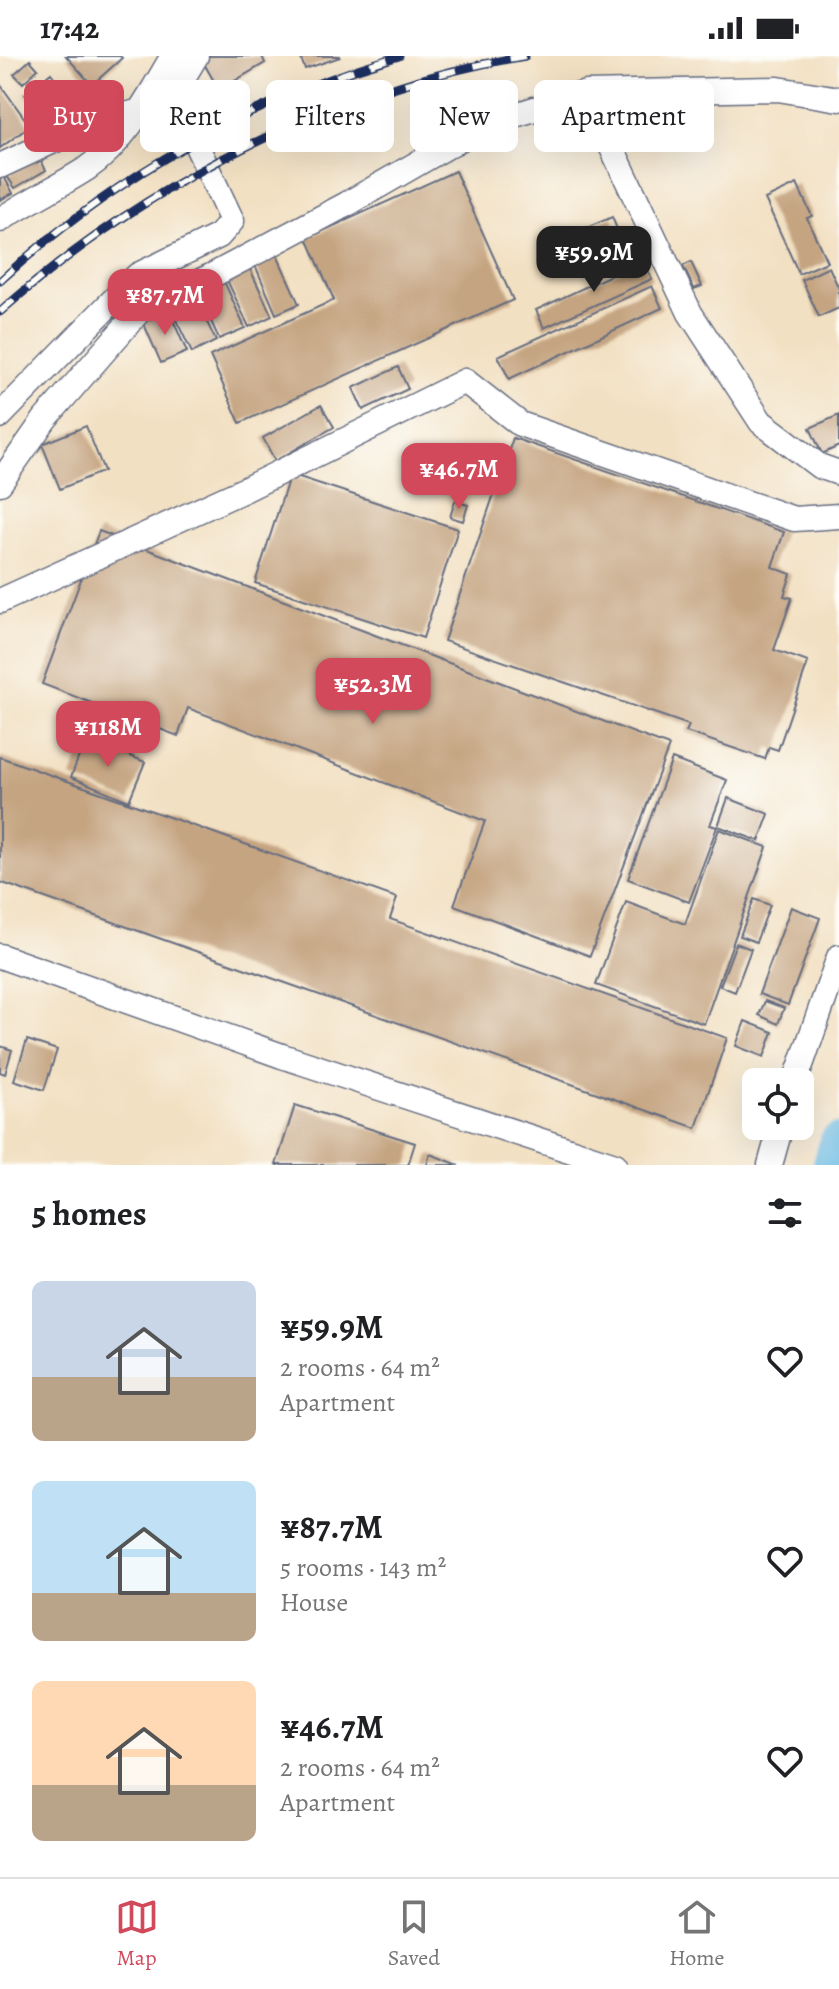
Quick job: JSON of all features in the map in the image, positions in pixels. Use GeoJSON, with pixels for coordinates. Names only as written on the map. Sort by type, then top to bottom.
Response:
{"type":"FeatureCollection","features":[{"type":"Feature","properties":{"kind":"street"},"geometry":{"type":"LineString","coordinates":[[164,80],[173,56]]}},
{"type":"Feature","properties":{"kind":"street"},"geometry":{"type":"LineString","coordinates":[[177,80],[196,56]]}},
{"type":"Feature","properties":{"kind":"street"},"geometry":{"type":"LineString","coordinates":[[714,90],[778,89],[839,99]]}},
{"type":"Feature","properties":{"kind":"street"},"geometry":{"type":"LineString","coordinates":[[0,483],[45,419],[140,310],[347,204],[486,124],[534,109]]}},
{"type":"Feature","properties":{"kind":"street"},"geometry":{"type":"LineString","coordinates":[[0,166],[90,124],[140,114]]}},
{"type":"Feature","properties":{"kind":"street"},"geometry":{"type":"LineString","coordinates":[[0,220],[86,169],[140,122]]}},
{"type":"Feature","properties":{"kind":"street"},"geometry":{"type":"LineString","coordinates":[[0,416],[138,275],[219,236],[232,221],[200,152]]}},
{"type":"Feature","properties":{"kind":"street"},"geometry":{"type":"LineString","coordinates":[[614,152],[690,313],[761,422],[819,466],[839,473]]}},
{"type":"Feature","properties":{"kind":"street"},"geometry":{"type":"LineString","coordinates":[[0,601],[246,489],[465,381],[520,424],[794,519],[839,516]]}},
{"type":"Feature","properties":{"kind":"street"},"geometry":{"type":"LineString","coordinates":[[0,956],[282,1056],[615,1165]]}},
{"type":"Feature","properties":{"kind":"street"},"geometry":{"type":"LineString","coordinates":[[800,1068],[839,957]]}},
{"type":"Feature","properties":{"kind":"street"},"geometry":{"type":"LineString","coordinates":[[770,1165],[777,1140]]}},
{"type":"Feature","properties":{"kind":"building"},"geometry":{"type":"Polygon","coordinates":[[[66,56],[122,58],[98,80],[88,80],[66,56]]]}},
{"type":"Feature","properties":{"kind":"building"},"geometry":{"type":"Polygon","coordinates":[[[209,56],[262,56],[265,63],[236,80],[213,80],[202,60],[209,56]]]}},
{"type":"Feature","properties":{"kind":"building"},"geometry":{"type":"Polygon","coordinates":[[[300,56],[340,56],[340,57],[305,69],[300,56]]]}},
{"type":"Feature","properties":{"kind":"building"},"geometry":{"type":"Polygon","coordinates":[[[30,60],[38,69],[23,83],[14,74],[30,60]]]}},
{"type":"Feature","properties":{"kind":"building"},"geometry":{"type":"Polygon","coordinates":[[[51,73],[57,80],[42,80],[51,73]]]}},
{"type":"Feature","properties":{"kind":"building"},"geometry":{"type":"Polygon","coordinates":[[[0,84],[24,118],[24,130],[0,148],[0,84]]]}},
{"type":"Feature","properties":{"kind":"building"},"geometry":{"type":"Polygon","coordinates":[[[39,157],[46,170],[15,188],[7,176],[39,157]]]}},
{"type":"Feature","properties":{"kind":"building"},"geometry":{"type":"Polygon","coordinates":[[[455,171],[513,300],[240,423],[210,356],[334,300],[307,238],[455,171]]]}},
{"type":"Feature","properties":{"kind":"building"},"geometry":{"type":"Polygon","coordinates":[[[4,177],[13,193],[0,200],[0,179],[4,177]]]}},
{"type":"Feature","properties":{"kind":"building"},"geometry":{"type":"Polygon","coordinates":[[[797,184],[812,216],[807,218],[827,262],[799,274],[765,199],[797,184]]]}},
{"type":"Feature","properties":{"kind":"building"},"geometry":{"type":"Polygon","coordinates":[[[612,217],[626,251],[577,272],[563,238],[612,217]]]}},
{"type":"Feature","properties":{"kind":"building"},"geometry":{"type":"Polygon","coordinates":[[[277,255],[299,304],[276,314],[255,265],[277,255]]]}},
{"type":"Feature","properties":{"kind":"building"},"geometry":{"type":"Polygon","coordinates":[[[643,260],[652,279],[544,328],[536,310],[643,260]]]}},
{"type":"Feature","properties":{"kind":"building"},"geometry":{"type":"Polygon","coordinates":[[[691,262],[702,286],[694,289],[683,266],[691,262]]]}},
{"type":"Feature","properties":{"kind":"building"},"geometry":{"type":"Polygon","coordinates":[[[829,267],[839,289],[839,308],[819,317],[802,280],[829,267]]]}},
{"type":"Feature","properties":{"kind":"building"},"geometry":{"type":"Polygon","coordinates":[[[250,269],[272,316],[249,327],[227,280],[250,269]]]}},
{"type":"Feature","properties":{"kind":"building"},"geometry":{"type":"Polygon","coordinates":[[[224,281],[245,328],[219,339],[198,292],[224,281]]]}},
{"type":"Feature","properties":{"kind":"building"},"geometry":{"type":"Polygon","coordinates":[[[652,286],[662,308],[509,379],[498,356],[652,286]]]}},
{"type":"Feature","properties":{"kind":"building"},"geometry":{"type":"Polygon","coordinates":[[[193,293],[216,341],[192,353],[169,305],[193,293]]]}},
{"type":"Feature","properties":{"kind":"building"},"geometry":{"type":"Polygon","coordinates":[[[169,311],[187,352],[161,363],[143,322],[169,311]]]}},
{"type":"Feature","properties":{"kind":"building"},"geometry":{"type":"Polygon","coordinates":[[[398,367],[408,389],[363,410],[353,388],[398,367]]]}},
{"type":"Feature","properties":{"kind":"building"},"geometry":{"type":"Polygon","coordinates":[[[321,405],[334,427],[275,461],[263,438],[321,405]]]}},
{"type":"Feature","properties":{"kind":"building"},"geometry":{"type":"Polygon","coordinates":[[[839,415],[839,446],[822,454],[810,428],[839,415]]]}},
{"type":"Feature","properties":{"kind":"building"},"geometry":{"type":"Polygon","coordinates":[[[86,426],[104,471],[60,489],[42,444],[86,426]]]}},
{"type":"Feature","properties":{"kind":"building"},"geometry":{"type":"Polygon","coordinates":[[[513,438],[784,532],[772,567],[791,574],[784,596],[792,598],[774,650],[808,662],[778,750],[769,747],[765,759],[686,732],[689,725],[444,641],[513,438]]]}},
{"type":"Feature","properties":{"kind":"building"},"geometry":{"type":"Polygon","coordinates":[[[290,474],[458,529],[423,638],[255,583],[290,474]]]}},
{"type":"Feature","properties":{"kind":"building"},"geometry":{"type":"Polygon","coordinates":[[[455,501],[468,505],[463,521],[450,517],[455,501]]]}},
{"type":"Feature","properties":{"kind":"building"},"geometry":{"type":"Polygon","coordinates":[[[99,531],[669,746],[590,956],[454,905],[485,821],[188,708],[178,736],[42,684],[99,531]]]}},
{"type":"Feature","properties":{"kind":"building"},"geometry":{"type":"Polygon","coordinates":[[[86,738],[145,762],[129,801],[71,777],[86,738]]]}},
{"type":"Feature","properties":{"kind":"building"},"geometry":{"type":"Polygon","coordinates":[[[0,757],[397,898],[390,919],[727,1038],[696,1128],[0,882],[0,757]]]}},
{"type":"Feature","properties":{"kind":"building"},"geometry":{"type":"Polygon","coordinates":[[[672,759],[727,780],[710,825],[717,827],[689,902],[628,879],[672,759]]]}},
{"type":"Feature","properties":{"kind":"building"},"geometry":{"type":"Polygon","coordinates":[[[728,798],[769,814],[759,841],[718,826],[728,798]]]}},
{"type":"Feature","properties":{"kind":"building"},"geometry":{"type":"Polygon","coordinates":[[[719,829],[767,847],[704,1024],[596,985],[626,902],[685,924],[719,829]]]}},
{"type":"Feature","properties":{"kind":"building"},"geometry":{"type":"Polygon","coordinates":[[[754,899],[770,905],[756,942],[740,936],[754,899]]]}},
{"type":"Feature","properties":{"kind":"building"},"geometry":{"type":"Polygon","coordinates":[[[791,907],[820,918],[788,1005],[759,994],[791,907]]]}},
{"type":"Feature","properties":{"kind":"building"},"geometry":{"type":"Polygon","coordinates":[[[736,943],[751,949],[735,992],[720,986],[736,943]]]}},
{"type":"Feature","properties":{"kind":"building"},"geometry":{"type":"Polygon","coordinates":[[[765,1001],[784,1008],[778,1024],[759,1015],[765,1001]]]}},
{"type":"Feature","properties":{"kind":"building"},"geometry":{"type":"Polygon","coordinates":[[[745,1021],[773,1032],[764,1057],[736,1046],[745,1021]]]}},
{"type":"Feature","properties":{"kind":"building"},"geometry":{"type":"Polygon","coordinates":[[[27,1040],[57,1050],[44,1090],[14,1080],[27,1040]]]}},
{"type":"Feature","properties":{"kind":"building"},"geometry":{"type":"Polygon","coordinates":[[[0,1046],[12,1050],[5,1074],[0,1072],[0,1046]]]}},
{"type":"Feature","properties":{"kind":"building"},"geometry":{"type":"Polygon","coordinates":[[[295,1105],[415,1143],[408,1165],[276,1165],[295,1105]]]}},
{"type":"Feature","properties":{"kind":"building"},"geometry":{"type":"Polygon","coordinates":[[[430,1154],[459,1165],[427,1165],[430,1154]]]}},
{"type":"Feature","properties":{"kind":"waterway"},"geometry":{"type":"LineString","coordinates":[[833,1165],[839,1143]]}},
{"type":"Feature","properties":{"kind":"railway"},"geometry":{"type":"LineString","coordinates":[[0,281],[89,208],[187,146],[291,95],[399,56]]}},
{"type":"Feature","properties":{"kind":"railway"},"geometry":{"type":"LineString","coordinates":[[0,312],[57,265],[117,222],[179,183],[244,148],[312,117],[381,92],[452,71],[525,56]]}}]}
